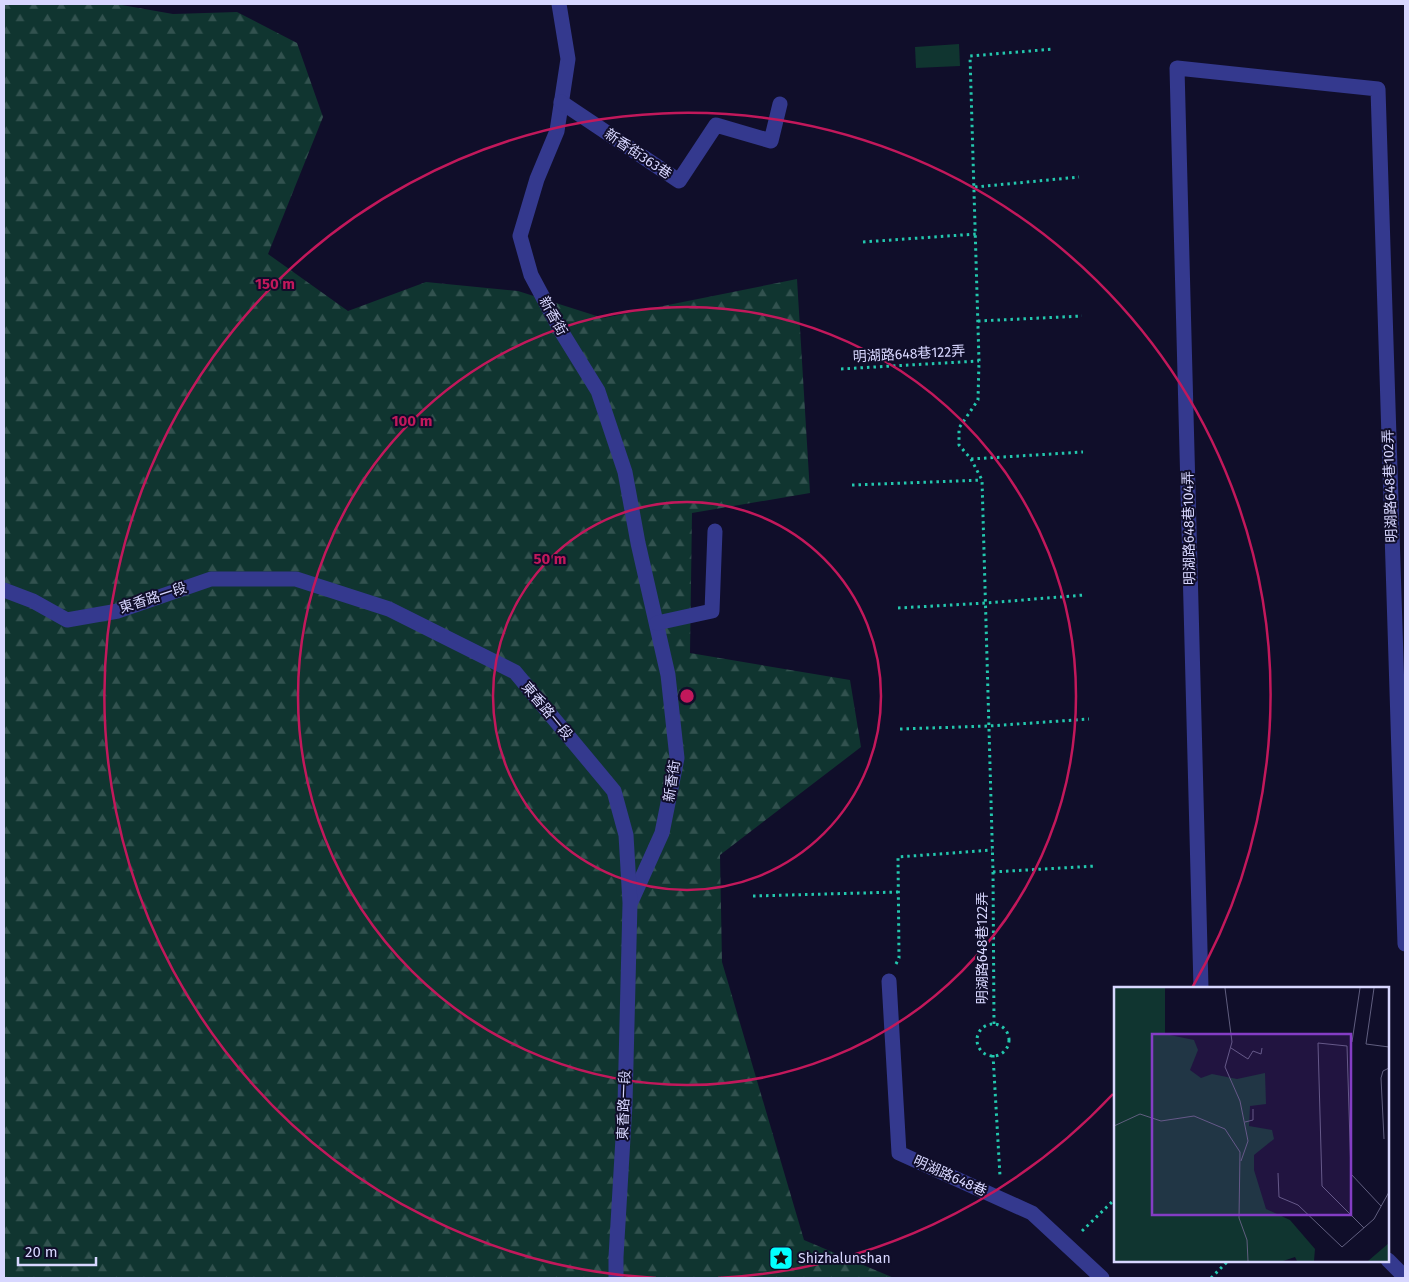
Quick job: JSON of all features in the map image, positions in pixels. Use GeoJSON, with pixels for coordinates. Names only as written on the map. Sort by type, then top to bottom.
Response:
{"type":"FeatureCollection","features":[{"type":"Feature","properties":{"kind":"street","name":"新香街"},"geometry":{"type":"LineString","coordinates":[[559,4],[568,59],[557,131],[537,179],[520,236],[531,275],[561,331],[598,391],[625,472],[638,543],[668,675],[677,758],[662,833],[630,903]]}},
{"type":"Feature","properties":{"kind":"street","name":"明湖路648巷102弄"},"geometry":{"type":"LineString","coordinates":[[1178,68],[1378,89],[1405,944]]}},
{"type":"Feature","properties":{"kind":"street","name":"明湖路648巷104弄"},"geometry":{"type":"LineString","coordinates":[[1178,68],[1201,987]]}},
{"type":"Feature","properties":{"kind":"street","name":"新香街363巷"},"geometry":{"type":"LineString","coordinates":[[561,102],[678,181],[716,125],[771,141],[780,104]]}},
{"type":"Feature","properties":{"kind":"street"},"geometry":{"type":"LineString","coordinates":[[656,623],[712,611],[715,531]]}},
{"type":"Feature","properties":{"kind":"street","name":"東香路一段"},"geometry":{"type":"LineString","coordinates":[[4,590],[33,601],[67,620],[118,611],[211,579],[296,579],[389,609],[515,672],[614,792],[626,834],[630,903],[625,1104],[616,1278]]}},
{"type":"Feature","properties":{"kind":"street","name":"明湖路648巷"},"geometry":{"type":"LineString","coordinates":[[889,981],[900,1153],[1032,1213],[1102,1278]]}},
{"type":"Feature","properties":{"kind":"street"},"geometry":{"type":"LineString","coordinates":[[1389,1261],[1405,1277]]}},
{"type":"Feature","properties":{"kind":"path","name":"明湖路648巷122弄"},"geometry":{"type":"LineString","coordinates":[[994,1024],[993,872],[982,480],[972,460],[959,445],[959,428],[978,400],[979,361],[975,187],[970,56],[1054,49]]}},
{"type":"Feature","properties":{"kind":"path"},"geometry":{"type":"LineString","coordinates":[[975,187],[1079,177]]}},
{"type":"Feature","properties":{"kind":"path"},"geometry":{"type":"LineString","coordinates":[[863,242],[976,234]]}},
{"type":"Feature","properties":{"kind":"path"},"geometry":{"type":"LineString","coordinates":[[978,321],[1082,316]]}},
{"type":"Feature","properties":{"kind":"path","name":"明湖路648巷122弄"},"geometry":{"type":"LineString","coordinates":[[840,369],[979,361]]}},
{"type":"Feature","properties":{"kind":"path"},"geometry":{"type":"LineString","coordinates":[[972,460],[1083,452]]}},
{"type":"Feature","properties":{"kind":"path"},"geometry":{"type":"LineString","coordinates":[[852,485],[982,480]]}},
{"type":"Feature","properties":{"kind":"path"},"geometry":{"type":"LineString","coordinates":[[898,608],[1084,595]]}},
{"type":"Feature","properties":{"kind":"path"},"geometry":{"type":"LineString","coordinates":[[900,730],[1089,719]]}},
{"type":"Feature","properties":{"kind":"path"},"geometry":{"type":"LineString","coordinates":[[889,981],[899,958],[898,857],[992,850]]}},
{"type":"Feature","properties":{"kind":"path","name":"明湖路648巷122弄"},"geometry":{"type":"LineString","coordinates":[[993,872],[1096,866]]}},
{"type":"Feature","properties":{"kind":"path"},"geometry":{"type":"LineString","coordinates":[[753,896],[898,892]]}},
{"type":"Feature","properties":{"kind":"path","name":"明湖路648巷122弄"},"geometry":{"type":"LineString","coordinates":[[994,1024],[1004,1028],[1009,1038],[1003,1052],[993,1056],[984,1052],[977,1039],[978,1034],[984,1027],[994,1024]]}},
{"type":"Feature","properties":{"kind":"path"},"geometry":{"type":"LineString","coordinates":[[993,1056],[1002,1199]]}},
{"type":"Feature","properties":{"kind":"path"},"geometry":{"type":"LineString","coordinates":[[1067,1245],[1114,1201]]}},
{"type":"Feature","properties":{"kind":"path"},"geometry":{"type":"LineString","coordinates":[[1211,1278],[1227,1262]]}},
{"type":"Feature","properties":{"kind":"green space"},"geometry":{"type":"Polygon","coordinates":[[[4,4],[116,4],[173,14],[237,12],[297,43],[323,117],[268,254],[348,311],[426,282],[518,291],[603,318],[797,279],[810,493],[692,513],[690,653],[850,680],[861,747],[720,855],[722,962],[804,1240],[894,1278],[4,1278],[4,4]]]}},
{"type":"Feature","properties":{"kind":"green space"},"geometry":{"type":"Polygon","coordinates":[[[959,44],[960,66],[916,68],[915,47],[959,44]]]}},
{"type":"Feature","properties":{"kind":"place","name":"Shizhalunshan"},"geometry":{"type":"Point","coordinates":[781,1258]}}]}
